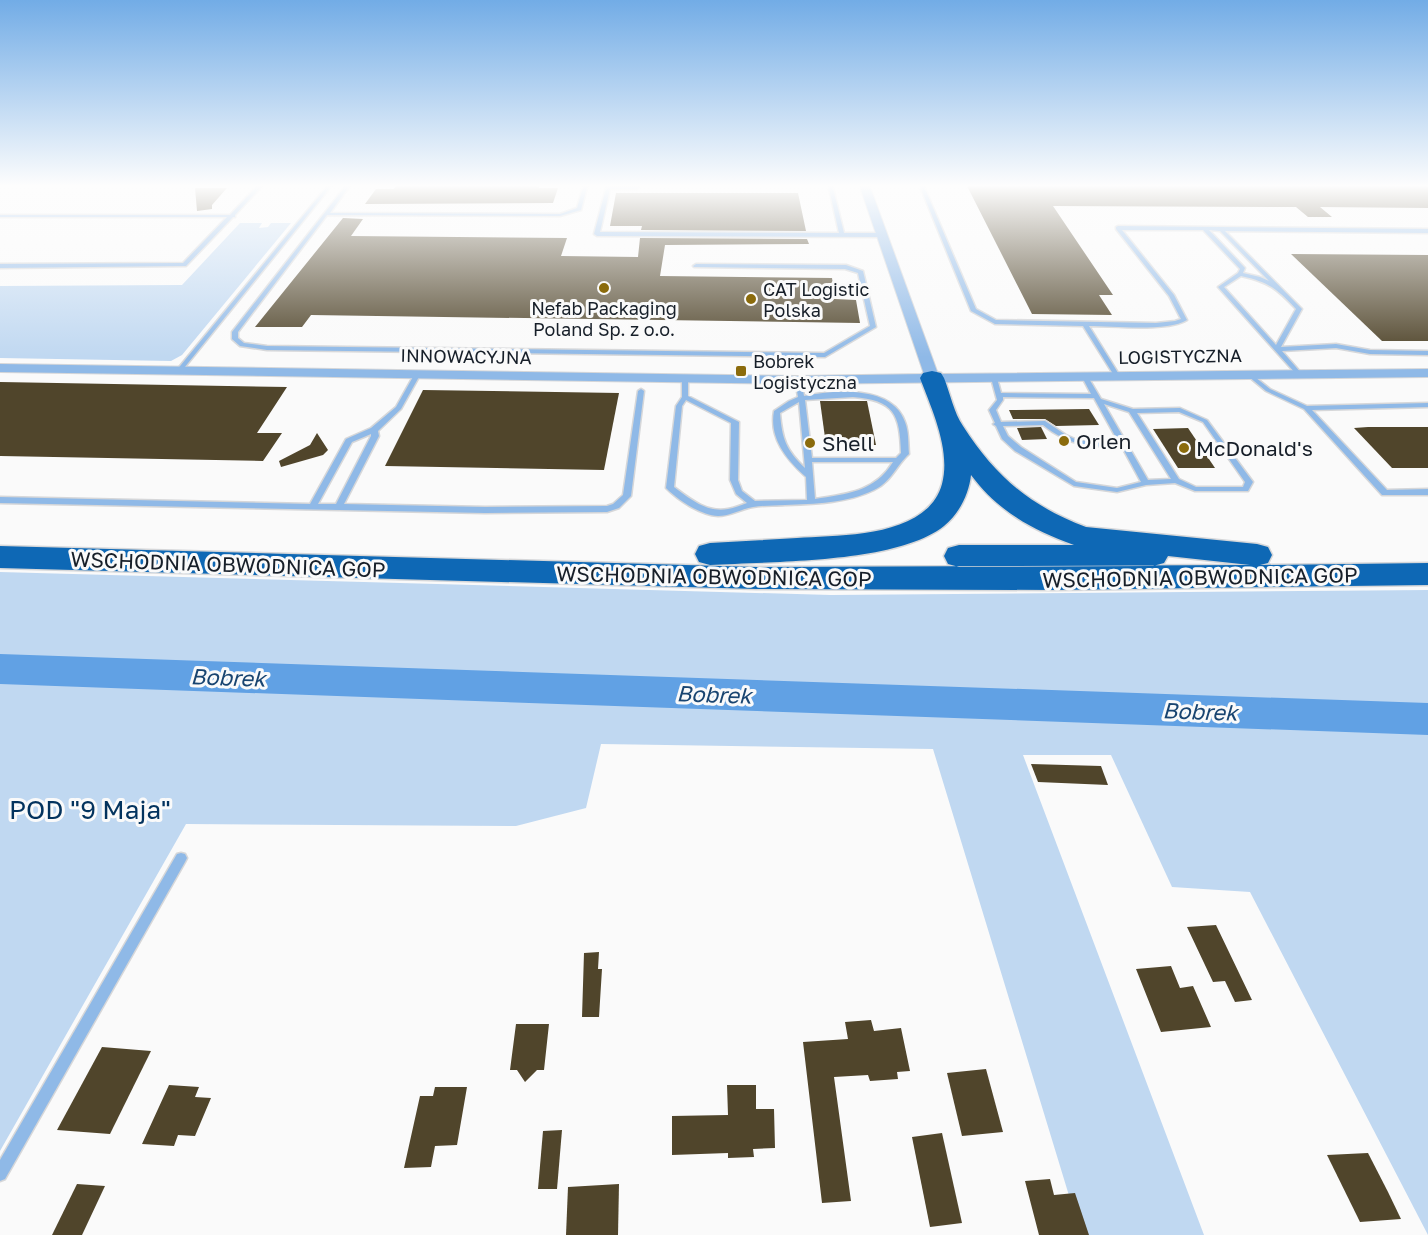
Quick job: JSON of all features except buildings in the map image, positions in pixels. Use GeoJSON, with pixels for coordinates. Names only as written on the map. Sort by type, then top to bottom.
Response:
{"type":"FeatureCollection","features":[{"type":"Feature","properties":{"kind":"highway"},"geometry":{"type":"LineString","coordinates":[[710,554],[872,543],[921,527],[950,501],[956,485],[957,470],[949,423],[932,378]]}},
{"type":"Feature","properties":{"kind":"highway"},"geometry":{"type":"LineString","coordinates":[[949,423],[984,476],[999,492],[1012,504],[1052,526],[1083,537],[1257,555]]}},
{"type":"Feature","properties":{"kind":"highway","name":"WSCHODNIA OBWODNICA GOP"},"geometry":{"type":"LineString","coordinates":[[0,537],[710,554],[1257,555],[1428,552]]}},
{"type":"Feature","properties":{"kind":"highway","name":"WSCHODNIA OBWODNICA GOP"},"geometry":{"type":"LineString","coordinates":[[0,557],[757,578],[1055,579],[1428,574]]}},
{"type":"Feature","properties":{"kind":"street"},"geometry":{"type":"LineString","coordinates":[[884,242],[932,378]]}},
{"type":"Feature","properties":{"kind":"street","name":"INNOWACYJNA"},"geometry":{"type":"LineString","coordinates":[[0,368],[798,380],[932,378]]}},
{"type":"Feature","properties":{"kind":"street","name":"LOGISTYCZNA"},"geometry":{"type":"LineString","coordinates":[[932,378],[1428,373]]}},
{"type":"Feature","properties":{"kind":"lane"},"geometry":{"type":"LineString","coordinates":[[0,266],[184,265],[207,242]]}},
{"type":"Feature","properties":{"kind":"lane"},"geometry":{"type":"LineString","coordinates":[[178,372],[284,242]]}},
{"type":"Feature","properties":{"kind":"lane"},"geometry":{"type":"LineString","coordinates":[[305,242],[235,332],[235,339],[242,345],[291,348],[825,355],[873,327],[861,272],[846,267],[696,266]]}},
{"type":"Feature","properties":{"kind":"lane"},"geometry":{"type":"LineString","coordinates":[[945,242],[973,310],[995,322],[1085,324],[1176,323],[1184,320],[1172,296],[1129,242]]}},
{"type":"Feature","properties":{"kind":"lane"},"geometry":{"type":"LineString","coordinates":[[1217,242],[1243,269],[1240,274],[1221,287],[1299,374]]}},
{"type":"Feature","properties":{"kind":"lane"},"geometry":{"type":"LineString","coordinates":[[1233,242],[1299,309],[1277,349]]}},
{"type":"Feature","properties":{"kind":"lane"},"geometry":{"type":"LineString","coordinates":[[1240,274],[1258,278],[1280,289]]}},
{"type":"Feature","properties":{"kind":"lane"},"geometry":{"type":"LineString","coordinates":[[1085,324],[1117,376]]}},
{"type":"Feature","properties":{"kind":"lane"},"geometry":{"type":"LineString","coordinates":[[1277,349],[1336,346],[1370,352],[1428,353]]}},
{"type":"Feature","properties":{"kind":"lane"},"geometry":{"type":"LineString","coordinates":[[313,506],[350,441],[374,430],[399,408],[417,375]]}},
{"type":"Feature","properties":{"kind":"lane"},"geometry":{"type":"LineString","coordinates":[[1250,375],[1268,390],[1306,408],[1384,493],[1428,492]]}},
{"type":"Feature","properties":{"kind":"lane"},"geometry":{"type":"LineString","coordinates":[[1085,377],[1146,483]]}},
{"type":"Feature","properties":{"kind":"lane"},"geometry":{"type":"LineString","coordinates":[[685,378],[684,397],[679,406],[670,488],[693,505],[716,513],[729,512],[753,504],[811,502],[872,488],[888,476],[896,460],[905,454],[905,439],[896,413],[890,404],[866,394],[802,396],[776,412],[778,442],[789,457],[809,476]]}},
{"type":"Feature","properties":{"kind":"lane"},"geometry":{"type":"LineString","coordinates":[[994,378],[1000,395],[1000,400],[992,410],[997,423],[1018,449],[1074,484],[1117,490],[1146,483],[1176,481],[1195,489],[1245,489],[1249,482],[1205,421],[1180,410],[1132,411],[1097,398],[1000,395]]}},
{"type":"Feature","properties":{"kind":"lane"},"geometry":{"type":"LineString","coordinates":[[798,380],[809,460],[811,502]]}},
{"type":"Feature","properties":{"kind":"lane"},"geometry":{"type":"LineString","coordinates":[[0,500],[529,510],[607,509],[616,506],[627,496],[640,390]]}},
{"type":"Feature","properties":{"kind":"lane"},"geometry":{"type":"LineString","coordinates":[[684,397],[735,422],[734,480],[739,492],[753,504]]}},
{"type":"Feature","properties":{"kind":"lane"},"geometry":{"type":"LineString","coordinates":[[1306,408],[1428,405]]}},
{"type":"Feature","properties":{"kind":"lane"},"geometry":{"type":"LineString","coordinates":[[1132,411],[1176,481]]}},
{"type":"Feature","properties":{"kind":"lane"},"geometry":{"type":"LineString","coordinates":[[997,423],[1045,423],[1057,434],[1075,443],[1123,445]]}},
{"type":"Feature","properties":{"kind":"lane"},"geometry":{"type":"LineString","coordinates":[[339,506],[375,436],[374,430]]}},
{"type":"Feature","properties":{"kind":"lane"},"geometry":{"type":"LineString","coordinates":[[809,460],[896,460]]}},
{"type":"Feature","properties":{"kind":"lane"},"geometry":{"type":"LineString","coordinates":[[0,1174],[181,858]]}},
{"type":"Feature","properties":{"kind":"green space"},"geometry":{"type":"Polygon","coordinates":[[[223,242],[276,242],[182,355],[171,361],[0,358],[0,286],[182,285],[223,242]]]}},
{"type":"Feature","properties":{"kind":"green space","name":"POD \"9 Maja\""},"geometry":{"type":"Polygon","coordinates":[[[0,572],[831,595],[1428,590],[1428,1235],[1250,892],[1172,887],[1111,755],[1023,755],[1204,1235],[1081,1235],[933,749],[601,744],[586,808],[516,826],[186,824],[0,1151],[0,572]]]}},
{"type":"Feature","properties":{"kind":"waterway","name":"Bobrek"},"geometry":{"type":"LineString","coordinates":[[0,669],[1428,719]]}},
{"type":"Feature","properties":{"kind":"place","name":"Nefab Packaging Poland Sp. z o.o."},"geometry":{"type":"Point","coordinates":[604,288]}},
{"type":"Feature","properties":{"kind":"place","name":"CAT Logistic Polska"},"geometry":{"type":"Point","coordinates":[751,299]}},
{"type":"Feature","properties":{"kind":"place","name":"Bobrek Logistyczna"},"geometry":{"type":"Point","coordinates":[741,371]}},
{"type":"Feature","properties":{"kind":"place","name":"Orlen"},"geometry":{"type":"Point","coordinates":[1064,441]}},
{"type":"Feature","properties":{"kind":"place","name":"Shell"},"geometry":{"type":"Point","coordinates":[810,443]}},
{"type":"Feature","properties":{"kind":"place","name":"McDonald's"},"geometry":{"type":"Point","coordinates":[1184,448]}}]}
